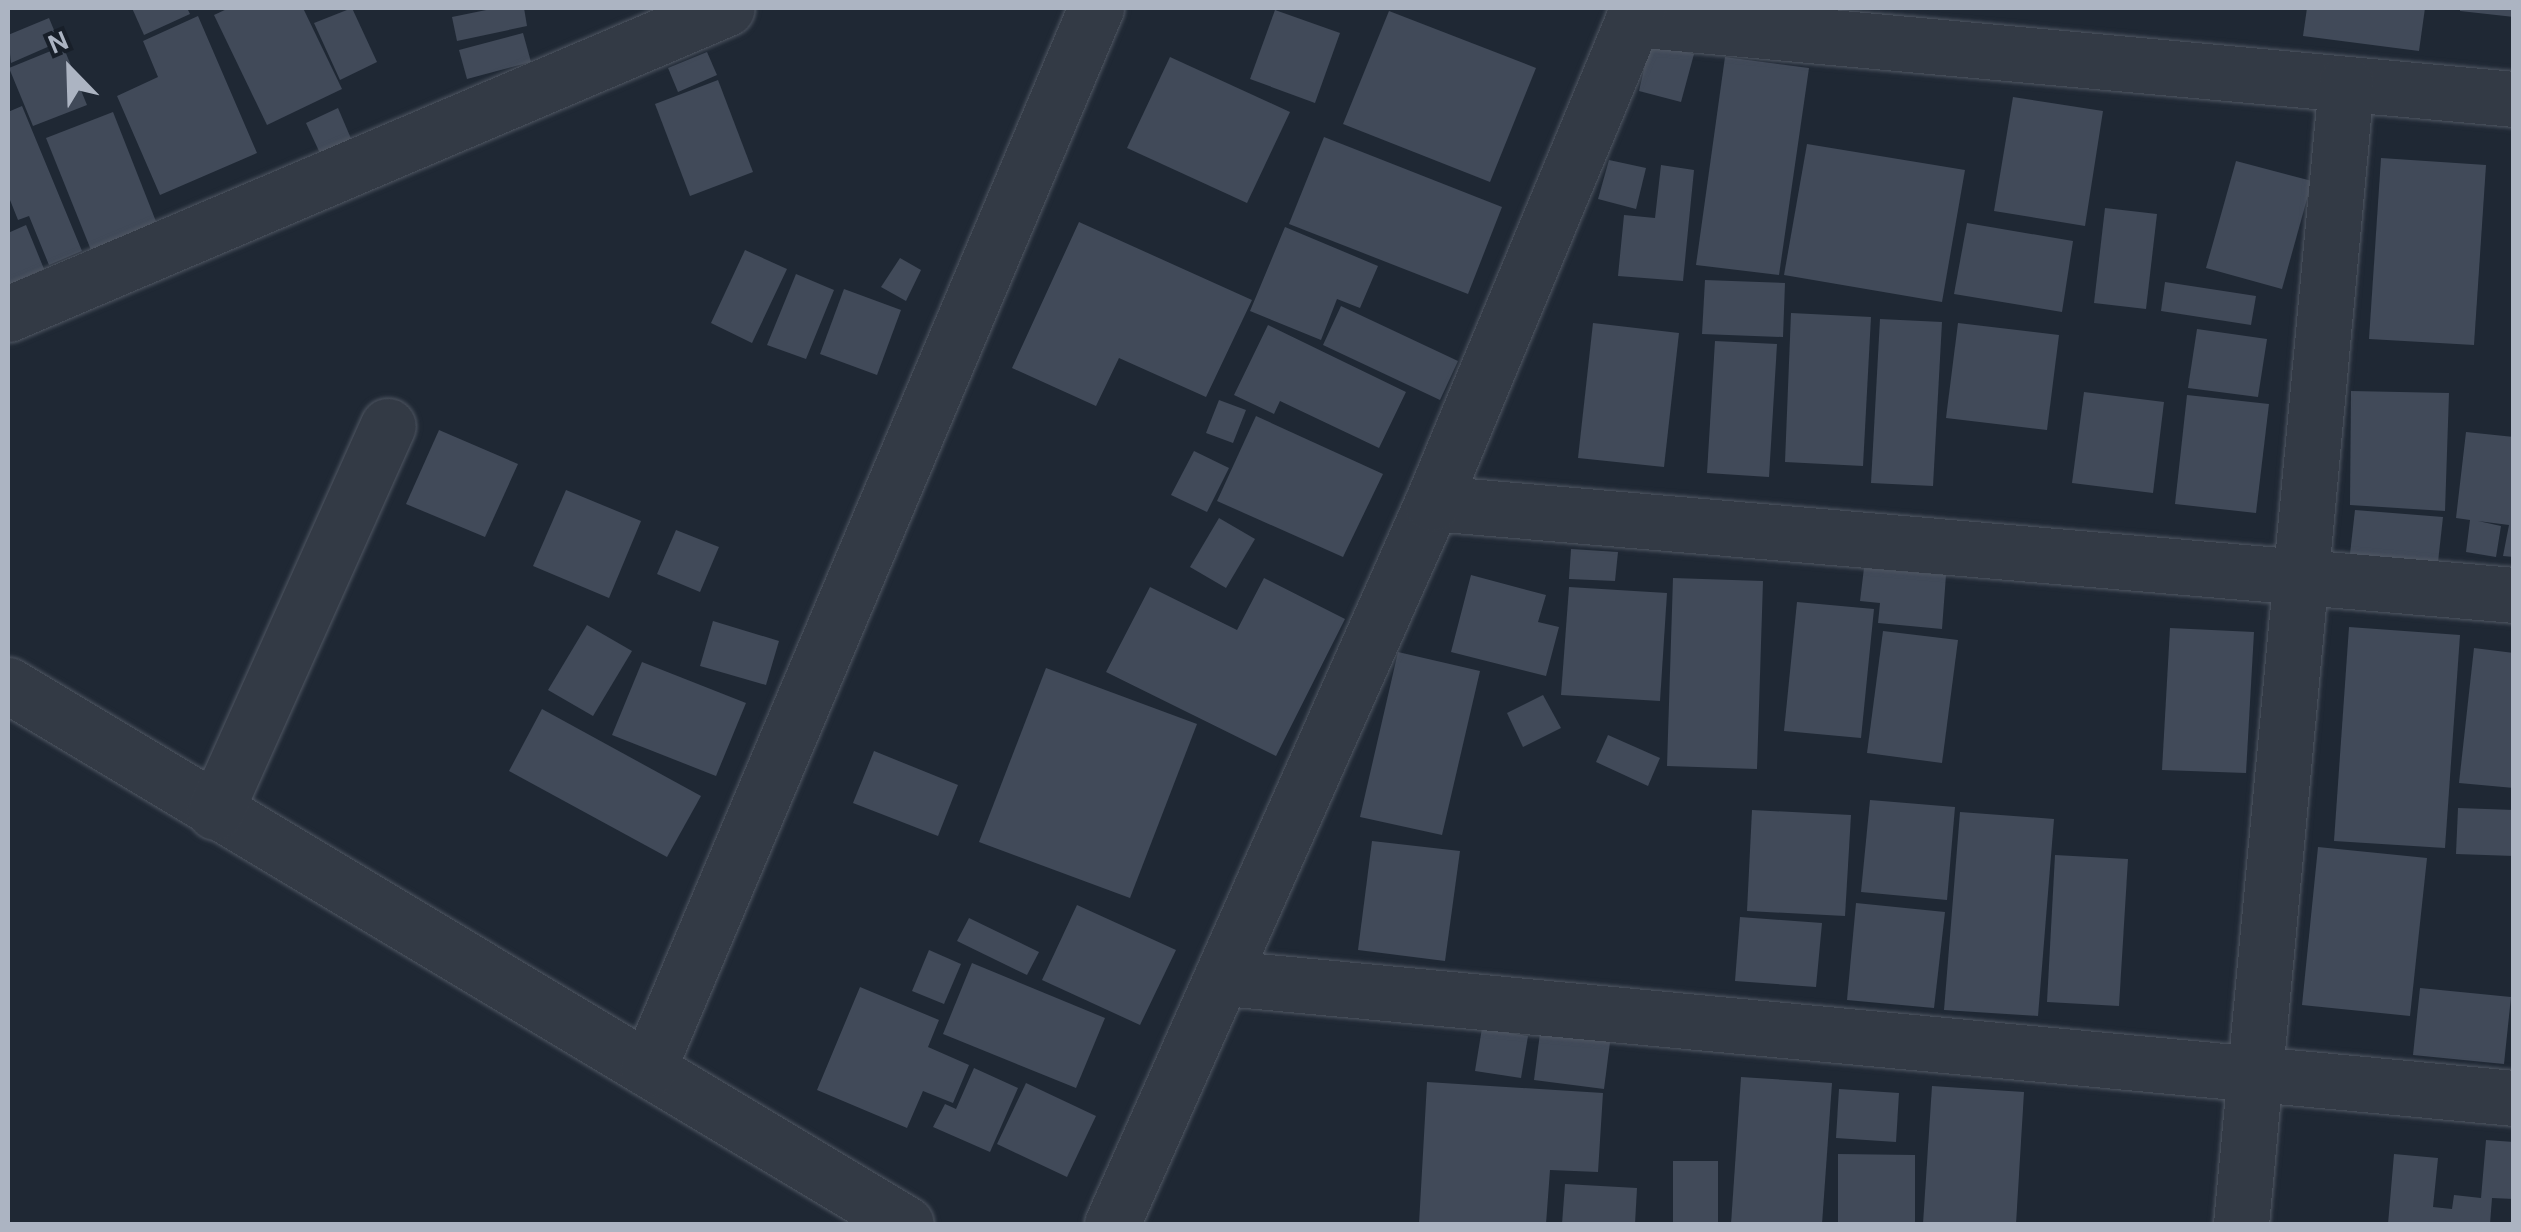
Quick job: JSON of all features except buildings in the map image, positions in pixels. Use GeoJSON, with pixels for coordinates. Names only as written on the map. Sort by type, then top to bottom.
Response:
{"type":"FeatureCollection","features":[{"type":"Feature","properties":{"kind":"street"},"geometry":{"type":"LineString","coordinates":[[8,314],[728,8]]}},
{"type":"Feature","properties":{"kind":"street"},"geometry":{"type":"LineString","coordinates":[[648,1069],[1096,8]]}},
{"type":"Feature","properties":{"kind":"street"},"geometry":{"type":"LineString","coordinates":[[1112,1224],[1225,978],[1432,503],[1635,13],[2514,99]]}},
{"type":"Feature","properties":{"kind":"street"},"geometry":{"type":"LineString","coordinates":[[2241,1224],[2259,1073],[2297,573],[2346,84]]}},
{"type":"Feature","properties":{"kind":"street"},"geometry":{"type":"LineString","coordinates":[[215,812],[388,426]]}},
{"type":"Feature","properties":{"kind":"street"},"geometry":{"type":"LineString","coordinates":[[1432,503],[2297,573],[2514,596]]}},
{"type":"Feature","properties":{"kind":"street"},"geometry":{"type":"LineString","coordinates":[[8,685],[906,1224]]}},
{"type":"Feature","properties":{"kind":"street"},"geometry":{"type":"LineString","coordinates":[[1225,978],[2514,1098]]}}]}
